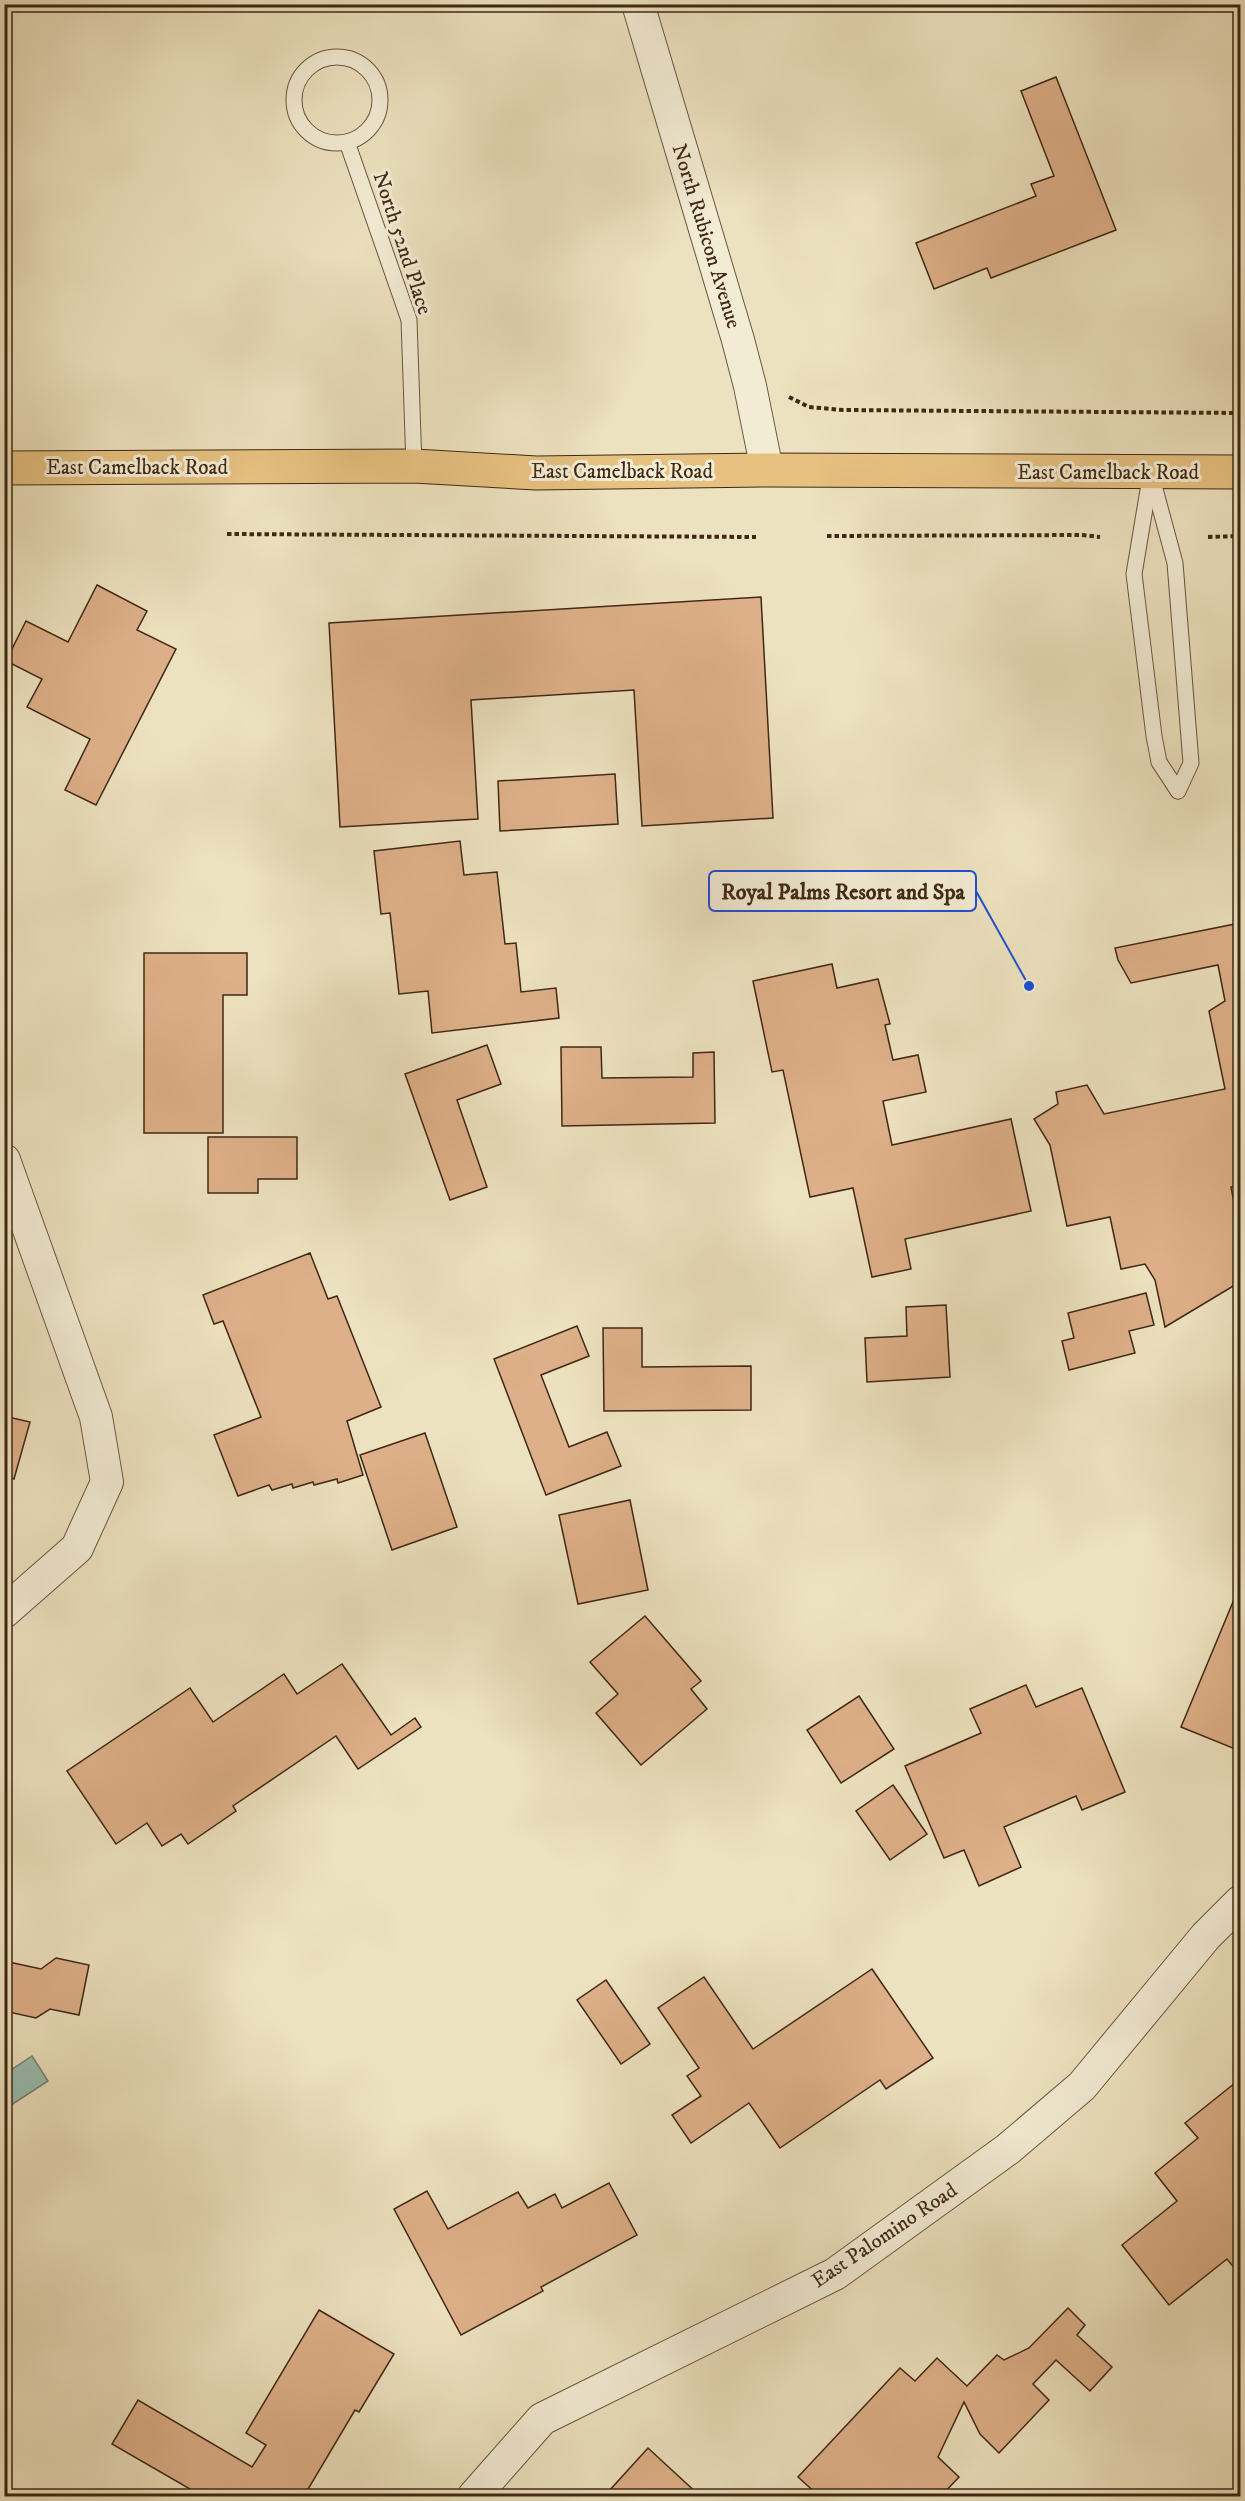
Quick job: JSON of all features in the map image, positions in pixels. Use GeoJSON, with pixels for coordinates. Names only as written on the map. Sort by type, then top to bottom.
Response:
{"type":"FeatureCollection","features":[{"type":"Feature","properties":{"kind":"main road","name":"East Camelback Road"},"geometry":{"type":"LineString","coordinates":[[4,468],[414,466],[536,473],[767,470],[1240,472]]}},
{"type":"Feature","properties":{"kind":"street","name":"North Rubicon Avenue"},"geometry":{"type":"LineString","coordinates":[[638,4],[738,340],[767,470]]}},
{"type":"Feature","properties":{"kind":"street"},"geometry":{"type":"LineString","coordinates":[[4,1160],[96,1417],[107,1482],[77,1548],[4,1612]]}},
{"type":"Feature","properties":{"kind":"street","name":"East Palomino Road"},"geometry":{"type":"LineString","coordinates":[[474,2496],[542,2419],[835,2274],[1008,2149],[1082,2086],[1206,1936],[1240,1902]]}},
{"type":"Feature","properties":{"kind":"lane"},"geometry":{"type":"LineString","coordinates":[[330,58],[345,58],[359,63],[370,72],[378,85],[380,99],[378,113],[371,126],[361,136],[347,142],[333,143],[320,140],[308,132],[300,122],[295,109],[294,95],[298,82],[306,70],[317,62],[330,58]]}},
{"type":"Feature","properties":{"kind":"lane","name":"North 52nd Place"},"geometry":{"type":"LineString","coordinates":[[347,142],[409,320],[414,466]]}},
{"type":"Feature","properties":{"kind":"lane"},"geometry":{"type":"LineString","coordinates":[[1151,472],[1175,562],[1191,763],[1178,790],[1159,762],[1134,574],[1151,472]]}},
{"type":"Feature","properties":{"kind":"path"},"geometry":{"type":"LineString","coordinates":[[783,394],[809,407],[843,410],[1240,413]]}},
{"type":"Feature","properties":{"kind":"path"},"geometry":{"type":"LineString","coordinates":[[226,534],[756,537]]}},
{"type":"Feature","properties":{"kind":"path"},"geometry":{"type":"LineString","coordinates":[[826,536],[1082,535],[1100,537]]}},
{"type":"Feature","properties":{"kind":"path"},"geometry":{"type":"LineString","coordinates":[[1208,537],[1240,536]]}},
{"type":"Feature","properties":{"kind":"water"},"geometry":{"type":"Polygon","coordinates":[[[32,2056],[48,2081],[5,2109],[5,2074],[32,2056]]]}},
{"type":"Feature","properties":{"kind":"building"},"geometry":{"type":"Polygon","coordinates":[[[1056,77],[1116,230],[991,278],[987,268],[934,289],[916,243],[1036,196],[1031,184],[1054,176],[1021,91],[1056,77]]]}},
{"type":"Feature","properties":{"kind":"building"},"geometry":{"type":"Polygon","coordinates":[[[97,585],[147,611],[137,630],[176,649],[96,805],[65,790],[90,739],[27,707],[42,679],[6,661],[26,621],[68,642],[97,585]]]}},
{"type":"Feature","properties":{"kind":"building"},"geometry":{"type":"Polygon","coordinates":[[[761,597],[773,818],[642,826],[634,690],[471,700],[478,819],[340,827],[329,623],[761,597]]]}},
{"type":"Feature","properties":{"kind":"building"},"geometry":{"type":"Polygon","coordinates":[[[615,774],[618,824],[500,831],[498,781],[615,774]]]}},
{"type":"Feature","properties":{"kind":"building"},"geometry":{"type":"Polygon","coordinates":[[[460,841],[464,875],[497,872],[505,944],[516,943],[521,992],[556,988],[559,1018],[432,1033],[428,991],[399,994],[390,913],[381,914],[374,851],[460,841]]]}},
{"type":"Feature","properties":{"kind":"building"},"geometry":{"type":"Polygon","coordinates":[[[1240,923],[1240,1185],[1231,1187],[1240,1234],[1240,1282],[1165,1327],[1155,1280],[1145,1264],[1121,1269],[1110,1217],[1067,1226],[1050,1145],[1034,1119],[1058,1104],[1056,1092],[1087,1085],[1104,1114],[1225,1089],[1209,1011],[1225,1001],[1218,965],[1131,983],[1118,960],[1115,948],[1240,923]]]}},
{"type":"Feature","properties":{"kind":"building"},"geometry":{"type":"Polygon","coordinates":[[[144,953],[247,953],[247,995],[223,995],[223,1133],[144,1133],[144,953]]]}},
{"type":"Feature","properties":{"kind":"building"},"geometry":{"type":"Polygon","coordinates":[[[832,964],[837,988],[878,979],[890,1024],[885,1025],[893,1060],[918,1055],[926,1092],[883,1101],[892,1145],[1011,1119],[1031,1211],[905,1239],[911,1269],[872,1277],[853,1188],[810,1197],[783,1070],[772,1072],[753,981],[832,964]]]}},
{"type":"Feature","properties":{"kind":"building"},"geometry":{"type":"Polygon","coordinates":[[[487,1045],[501,1084],[457,1100],[487,1187],[450,1200],[405,1074],[487,1045]]]}},
{"type":"Feature","properties":{"kind":"building"},"geometry":{"type":"Polygon","coordinates":[[[561,1047],[601,1047],[602,1078],[693,1077],[693,1053],[714,1052],[715,1123],[562,1126],[561,1047]]]}},
{"type":"Feature","properties":{"kind":"building"},"geometry":{"type":"Polygon","coordinates":[[[208,1137],[297,1137],[297,1179],[258,1179],[258,1193],[208,1193],[208,1137]]]}},
{"type":"Feature","properties":{"kind":"building"},"geometry":{"type":"Polygon","coordinates":[[[310,1253],[328,1299],[337,1296],[381,1407],[347,1421],[363,1475],[338,1483],[337,1479],[314,1485],[313,1482],[293,1488],[292,1484],[272,1490],[269,1485],[238,1496],[214,1435],[261,1417],[223,1321],[214,1324],[203,1295],[310,1253]]]}},
{"type":"Feature","properties":{"kind":"building"},"geometry":{"type":"Polygon","coordinates":[[[1146,1293],[1154,1325],[1129,1331],[1135,1353],[1069,1370],[1062,1341],[1074,1338],[1068,1313],[1146,1293]]]}},
{"type":"Feature","properties":{"kind":"building"},"geometry":{"type":"Polygon","coordinates":[[[946,1305],[950,1377],[867,1382],[865,1338],[907,1336],[906,1307],[946,1305]]]}},
{"type":"Feature","properties":{"kind":"building"},"geometry":{"type":"Polygon","coordinates":[[[577,1326],[589,1356],[541,1375],[569,1447],[607,1432],[621,1466],[546,1495],[494,1359],[577,1326]]]}},
{"type":"Feature","properties":{"kind":"building"},"geometry":{"type":"Polygon","coordinates":[[[603,1328],[642,1328],[642,1367],[751,1366],[751,1410],[604,1411],[603,1328]]]}},
{"type":"Feature","properties":{"kind":"building"},"geometry":{"type":"Polygon","coordinates":[[[4,1416],[30,1422],[14,1479],[4,1476],[4,1416]]]}},
{"type":"Feature","properties":{"kind":"building"},"geometry":{"type":"Polygon","coordinates":[[[425,1433],[457,1527],[392,1550],[360,1455],[425,1433]]]}},
{"type":"Feature","properties":{"kind":"building"},"geometry":{"type":"Polygon","coordinates":[[[630,1500],[648,1590],[578,1604],[559,1515],[630,1500]]]}},
{"type":"Feature","properties":{"kind":"building"},"geometry":{"type":"Polygon","coordinates":[[[1240,1585],[1240,1751],[1181,1727],[1240,1585]]]}},
{"type":"Feature","properties":{"kind":"building"},"geometry":{"type":"Polygon","coordinates":[[[645,1616],[701,1681],[691,1689],[707,1709],[641,1765],[596,1713],[618,1694],[590,1662],[645,1616]]]}},
{"type":"Feature","properties":{"kind":"building"},"geometry":{"type":"Polygon","coordinates":[[[342,1664],[391,1735],[415,1718],[421,1727],[358,1769],[336,1736],[233,1806],[236,1811],[188,1844],[181,1834],[162,1846],[147,1823],[116,1844],[67,1771],[190,1688],[213,1722],[284,1674],[297,1694],[342,1664]]]}},
{"type":"Feature","properties":{"kind":"building"},"geometry":{"type":"Polygon","coordinates":[[[1026,1685],[1036,1707],[1082,1688],[1125,1792],[1082,1810],[1076,1796],[1004,1827],[1021,1867],[979,1886],[964,1850],[944,1858],[905,1766],[981,1733],[970,1709],[1026,1685]]]}},
{"type":"Feature","properties":{"kind":"building"},"geometry":{"type":"Polygon","coordinates":[[[859,1696],[894,1749],[841,1783],[807,1730],[859,1696]]]}},
{"type":"Feature","properties":{"kind":"building"},"geometry":{"type":"Polygon","coordinates":[[[893,1785],[927,1834],[890,1860],[856,1811],[893,1785]]]}},
{"type":"Feature","properties":{"kind":"building"},"geometry":{"type":"Polygon","coordinates":[[[56,1958],[89,1965],[79,2015],[50,2009],[36,2018],[4,2011],[4,1961],[41,1969],[56,1958]]]}},
{"type":"Feature","properties":{"kind":"building"},"geometry":{"type":"Polygon","coordinates":[[[872,1969],[933,2058],[886,2089],[880,2080],[780,2148],[749,2103],[691,2143],[672,2115],[701,2096],[687,2076],[699,2068],[658,2008],[704,1977],[753,2049],[872,1969]]]}},
{"type":"Feature","properties":{"kind":"building"},"geometry":{"type":"Polygon","coordinates":[[[606,1980],[650,2044],[621,2064],[577,2000],[606,1980]]]}},
{"type":"Feature","properties":{"kind":"building"},"geometry":{"type":"Polygon","coordinates":[[[1240,2079],[1240,2275],[1227,2259],[1169,2305],[1122,2245],[1177,2201],[1155,2173],[1198,2138],[1185,2123],[1240,2079]]]}},
{"type":"Feature","properties":{"kind":"building"},"geometry":{"type":"Polygon","coordinates":[[[609,2183],[637,2235],[541,2287],[543,2291],[461,2335],[394,2209],[427,2191],[448,2229],[518,2192],[528,2208],[555,2194],[562,2208],[609,2183]]]}},
{"type":"Feature","properties":{"kind":"building"},"geometry":{"type":"Polygon","coordinates":[[[1068,2308],[1085,2325],[1077,2335],[1112,2367],[1090,2391],[1056,2360],[1033,2384],[1049,2400],[999,2453],[980,2434],[964,2402],[938,2457],[959,2477],[941,2496],[819,2496],[798,2477],[900,2368],[915,2381],[937,2358],[967,2386],[997,2355],[1004,2360],[1029,2348],[1068,2308]]]}},
{"type":"Feature","properties":{"kind":"building"},"geometry":{"type":"Polygon","coordinates":[[[319,2310],[394,2354],[359,2412],[355,2410],[304,2496],[202,2496],[112,2444],[138,2400],[252,2467],[266,2445],[246,2433],[319,2310]]]}},
{"type":"Feature","properties":{"kind":"building"},"geometry":{"type":"Polygon","coordinates":[[[648,2448],[700,2496],[616,2496],[609,2491],[648,2448]]]}},
{"type":"Feature","properties":{"kind":"place","name":"Royal Palms Resort and Spa"},"geometry":{"type":"Point","coordinates":[1029,986]}}]}
